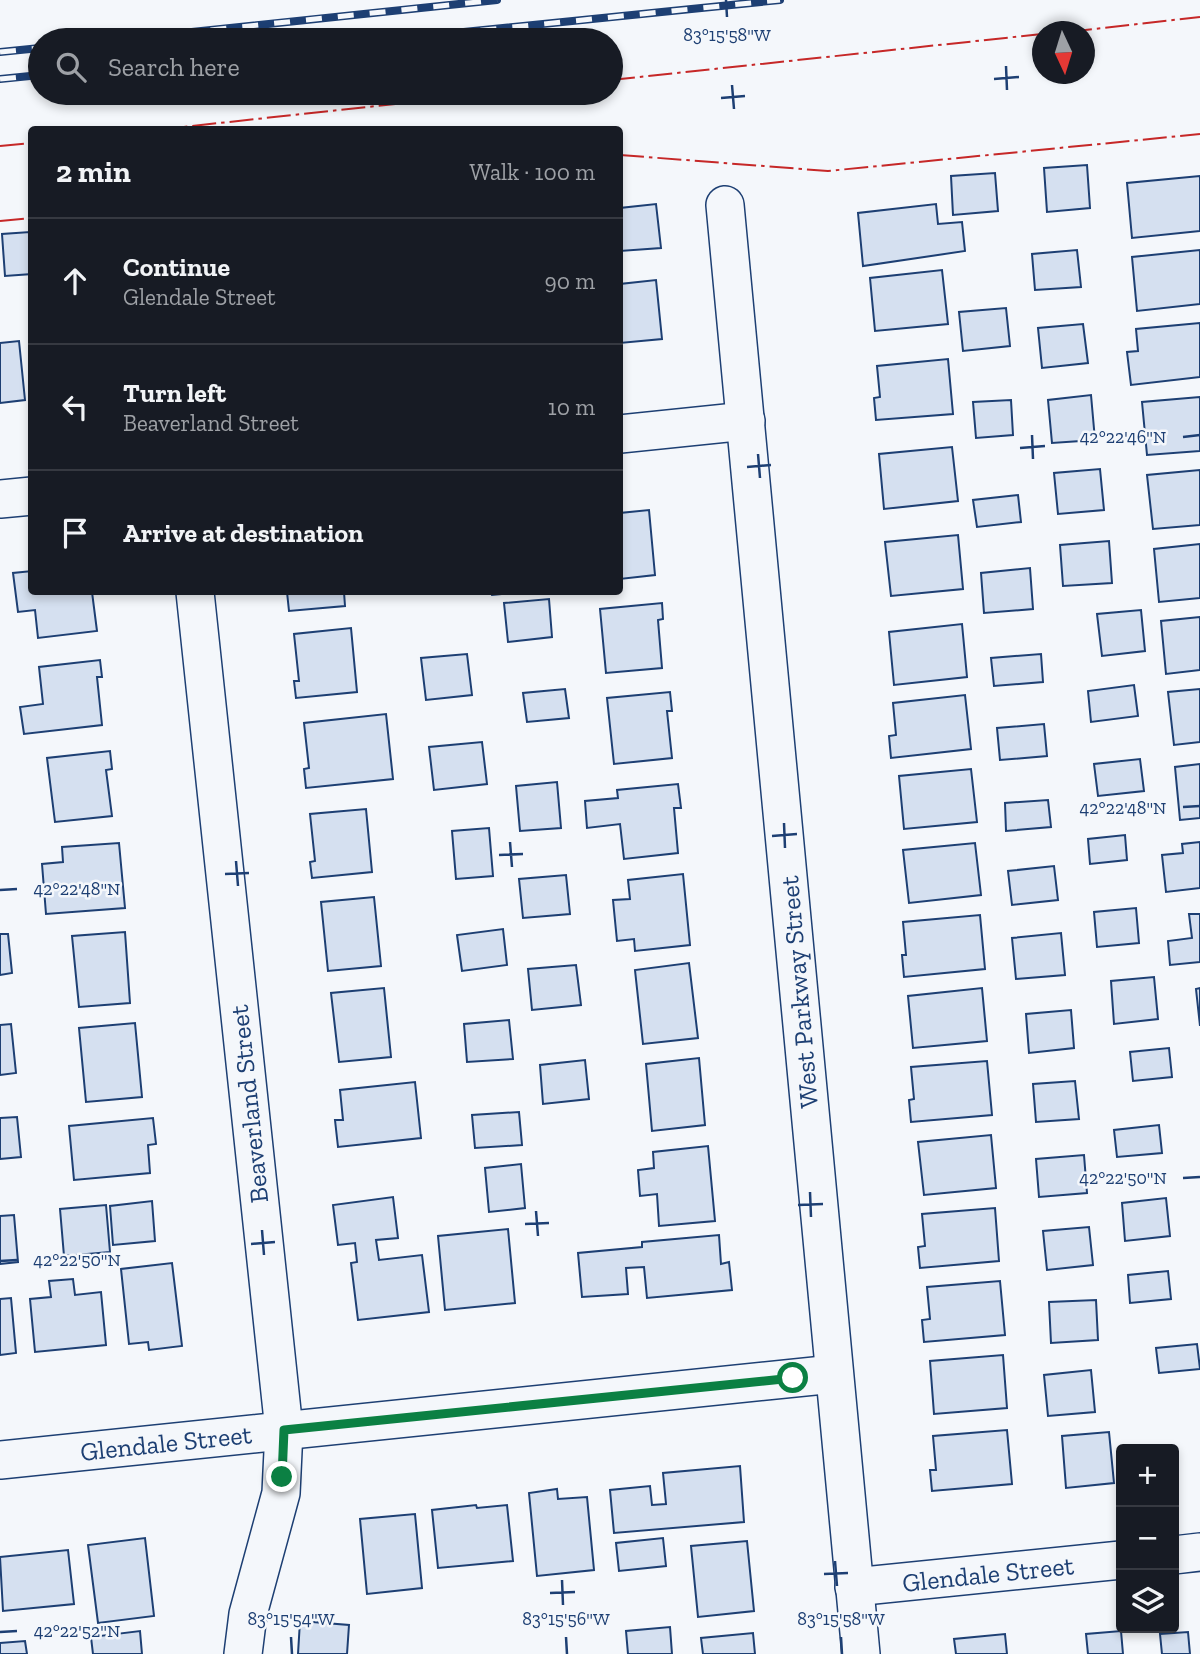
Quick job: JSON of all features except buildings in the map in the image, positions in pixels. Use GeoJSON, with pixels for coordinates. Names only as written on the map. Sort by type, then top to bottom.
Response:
{"type":"FeatureCollection","features":[{"type":"Feature","properties":{"kind":"street","name":"West Parkway Street"},"geometry":{"type":"LineString","coordinates":[[724,205],[861,1654]]}},
{"type":"Feature","properties":{"kind":"street"},"geometry":{"type":"LineString","coordinates":[[623,434],[746,421]]}},
{"type":"Feature","properties":{"kind":"street"},"geometry":{"type":"LineString","coordinates":[[0,499],[28,496]]}},
{"type":"Feature","properties":{"kind":"street","name":"Beaverland Street"},"geometry":{"type":"LineString","coordinates":[[195,595],[284,1430],[281,1493],[248,1614],[243,1654]]}},
{"type":"Feature","properties":{"kind":"street","name":"Glendale Street"},"geometry":{"type":"LineString","coordinates":[[0,1460],[834,1374]]}},
{"type":"Feature","properties":{"kind":"street"},"geometry":{"type":"LineString","coordinates":[[1179,1554],[1200,1552]]}},
{"type":"Feature","properties":{"kind":"street","name":"Glendale Street"},"geometry":{"type":"LineString","coordinates":[[855,1587],[1116,1561]]}},
{"type":"Feature","properties":{"kind":"railway"},"geometry":{"type":"LineString","coordinates":[[230,28],[497,0]]}},
{"type":"Feature","properties":{"kind":"railway"},"geometry":{"type":"LineString","coordinates":[[504,28],[780,0]]}},
{"type":"Feature","properties":{"kind":"railway"},"geometry":{"type":"LineString","coordinates":[[0,52],[28,49]]}},
{"type":"Feature","properties":{"kind":"railway"},"geometry":{"type":"LineString","coordinates":[[0,79],[28,76]]}},
{"type":"Feature","properties":{"kind":"power"},"geometry":{"type":"LineString","coordinates":[[1095,29],[1200,17]]}},
{"type":"Feature","properties":{"kind":"power"},"geometry":{"type":"LineString","coordinates":[[623,79],[1032,35]]}},
{"type":"Feature","properties":{"kind":"power"},"geometry":{"type":"LineString","coordinates":[[192,126],[385,105]]}},
{"type":"Feature","properties":{"kind":"power"},"geometry":{"type":"LineString","coordinates":[[623,155],[828,171],[1200,134]]}},
{"type":"Feature","properties":{"kind":"power"},"geometry":{"type":"LineString","coordinates":[[0,146],[28,143]]}},
{"type":"Feature","properties":{"kind":"power"},"geometry":{"type":"LineString","coordinates":[[0,221],[28,218]]}},
{"type":"Feature","properties":{"kind":"route"},"geometry":{"type":"LineString","coordinates":[[282,1477],[284,1430],[793,1378]]}}]}
